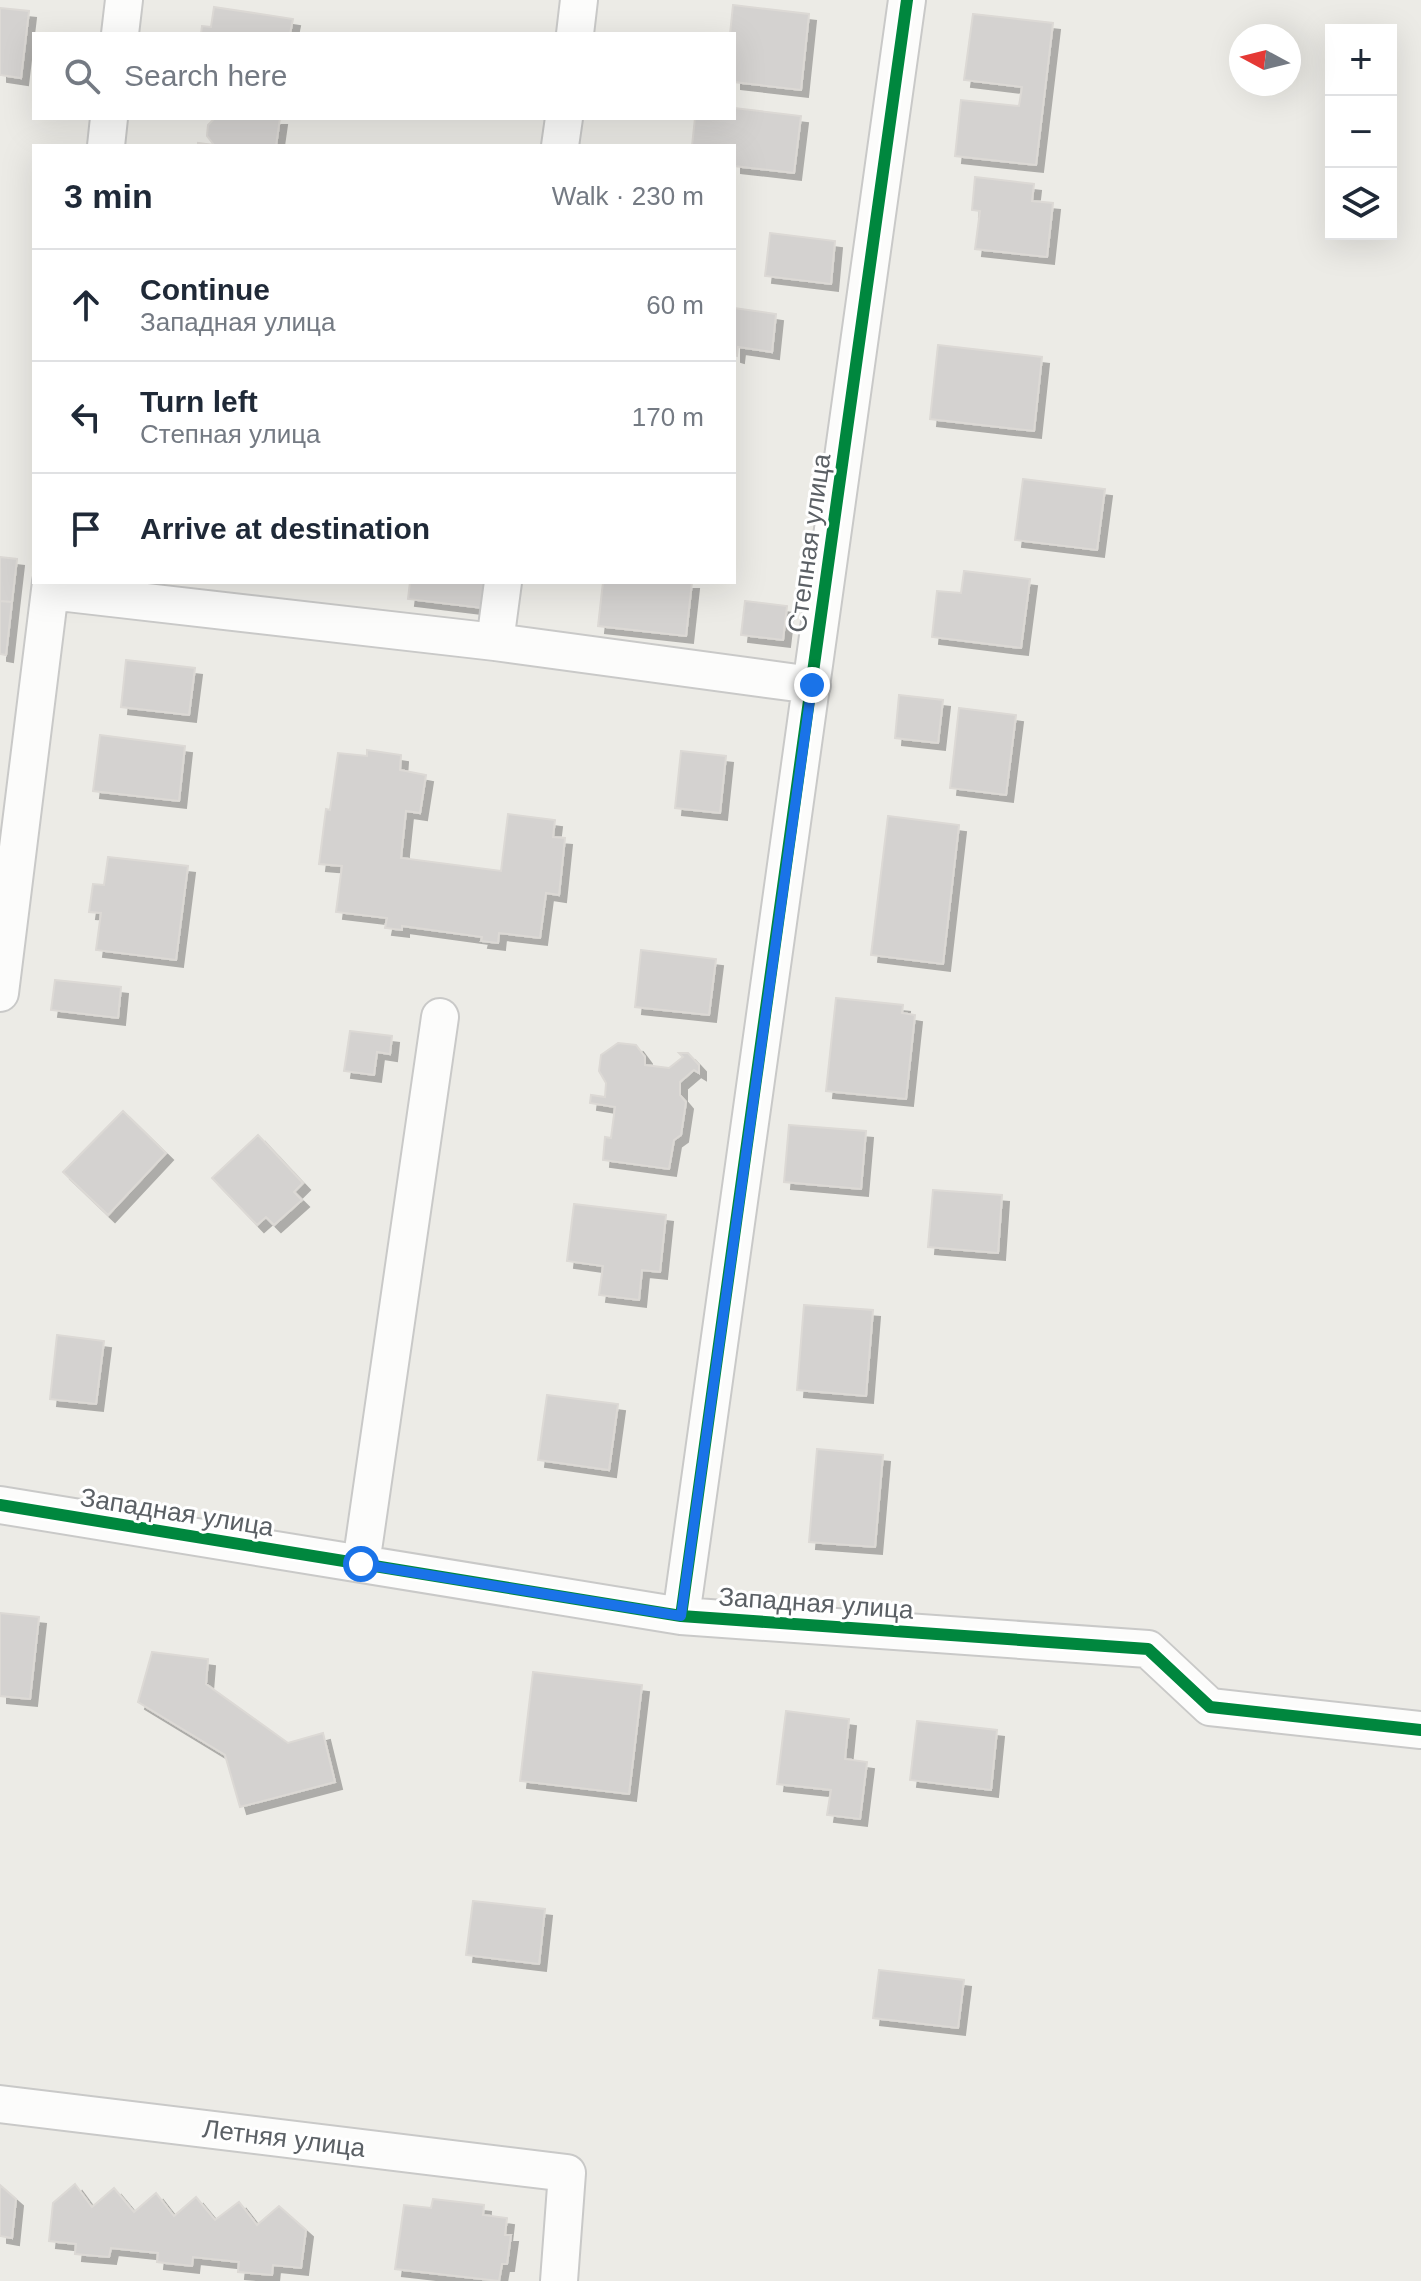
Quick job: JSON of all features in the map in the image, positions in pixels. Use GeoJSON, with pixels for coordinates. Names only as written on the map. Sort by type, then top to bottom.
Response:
{"type":"FeatureCollection","features":[{"type":"Feature","properties":{"kind":"street"},"geometry":{"type":"LineString","coordinates":[[120,32],[124,0]]}},
{"type":"Feature","properties":{"kind":"street"},"geometry":{"type":"LineString","coordinates":[[575,32],[579,0]]}},
{"type":"Feature","properties":{"kind":"street","name":"Степная улица"},"geometry":{"type":"LineString","coordinates":[[681,1616],[907,0]]}},
{"type":"Feature","properties":{"kind":"street"},"geometry":{"type":"LineString","coordinates":[[106,144],[109,120]]}},
{"type":"Feature","properties":{"kind":"street"},"geometry":{"type":"LineString","coordinates":[[560,144],[564,120]]}},
{"type":"Feature","properties":{"kind":"street"},"geometry":{"type":"LineString","coordinates":[[495,642],[503,584]]}},
{"type":"Feature","properties":{"kind":"street"},"geometry":{"type":"LineString","coordinates":[[0,993],[51,586],[812,685]]}},
{"type":"Feature","properties":{"kind":"street"},"geometry":{"type":"LineString","coordinates":[[361,1564],[440,1017]]}},
{"type":"Feature","properties":{"kind":"street","name":"Западная улица"},"geometry":{"type":"LineString","coordinates":[[0,1505],[681,1616],[1148,1649],[1210,1707],[1421,1730]]}},
{"type":"Feature","properties":{"kind":"street","name":"Летняя улица"},"geometry":{"type":"LineString","coordinates":[[0,2104],[567,2173],[559,2281]]}},
{"type":"Feature","properties":{"kind":"building"},"geometry":{"type":"Polygon","coordinates":[[[733,5],[809,14],[801,90],[736,82],[736,32],[730,32],[733,5]]]}},
{"type":"Feature","properties":{"kind":"building"},"geometry":{"type":"Polygon","coordinates":[[[214,7],[293,19],[290,32],[201,32],[202,26],[211,27],[214,7]]]}},
{"type":"Feature","properties":{"kind":"building"},"geometry":{"type":"Polygon","coordinates":[[[0,8],[29,11],[21,78],[0,75],[0,8]]]}},
{"type":"Feature","properties":{"kind":"building"},"geometry":{"type":"Polygon","coordinates":[[[973,14],[1053,23],[1036,165],[955,156],[961,100],[1019,106],[1022,87],[964,80],[973,14]]]}},
{"type":"Feature","properties":{"kind":"building"},"geometry":{"type":"Polygon","coordinates":[[[736,108],[801,116],[794,173],[736,166],[736,144],[692,144],[695,120],[736,120],[736,108]]]}},
{"type":"Feature","properties":{"kind":"building"},"geometry":{"type":"Polygon","coordinates":[[[213,120],[280,120],[276,144],[213,144],[207,136],[208,125],[213,120]]]}},
{"type":"Feature","properties":{"kind":"building"},"geometry":{"type":"Polygon","coordinates":[[[975,177],[1034,184],[1032,201],[1053,203],[1047,257],[975,249],[980,211],[972,210],[975,177]]]}},
{"type":"Feature","properties":{"kind":"building"},"geometry":{"type":"Polygon","coordinates":[[[770,233],[835,241],[831,284],[765,276],[770,233]]]}},
{"type":"Feature","properties":{"kind":"building"},"geometry":{"type":"Polygon","coordinates":[[[736,308],[776,314],[772,352],[738,347],[737,356],[736,308]]]}},
{"type":"Feature","properties":{"kind":"building"},"geometry":{"type":"Polygon","coordinates":[[[938,345],[1042,357],[1034,431],[930,419],[938,345]]]}},
{"type":"Feature","properties":{"kind":"building"},"geometry":{"type":"Polygon","coordinates":[[[1023,479],[1105,489],[1097,550],[1015,540],[1023,479]]]}},
{"type":"Feature","properties":{"kind":"building"},"geometry":{"type":"Polygon","coordinates":[[[0,557],[17,559],[12,602],[0,601],[0,557]]]}},
{"type":"Feature","properties":{"kind":"building"},"geometry":{"type":"Polygon","coordinates":[[[964,571],[1030,579],[1021,648],[932,637],[937,591],[961,593],[964,571]]]}},
{"type":"Feature","properties":{"kind":"building"},"geometry":{"type":"Polygon","coordinates":[[[410,584],[485,584],[482,608],[408,599],[410,584]]]}},
{"type":"Feature","properties":{"kind":"building"},"geometry":{"type":"Polygon","coordinates":[[[603,584],[692,584],[686,636],[598,626],[603,584]]]}},
{"type":"Feature","properties":{"kind":"building"},"geometry":{"type":"Polygon","coordinates":[[[0,601],[12,602],[6,655],[0,654],[0,601]]]}},
{"type":"Feature","properties":{"kind":"building"},"geometry":{"type":"Polygon","coordinates":[[[745,601],[787,606],[783,640],[741,635],[745,601]]]}},
{"type":"Feature","properties":{"kind":"building"},"geometry":{"type":"Polygon","coordinates":[[[126,660],[195,668],[189,715],[121,707],[126,660]]]}},
{"type":"Feature","properties":{"kind":"building"},"geometry":{"type":"Polygon","coordinates":[[[899,695],[943,700],[938,743],[895,738],[899,695]]]}},
{"type":"Feature","properties":{"kind":"building"},"geometry":{"type":"Polygon","coordinates":[[[959,708],[1016,715],[1006,795],[950,788],[959,708]]]}},
{"type":"Feature","properties":{"kind":"building"},"geometry":{"type":"Polygon","coordinates":[[[100,735],[185,746],[179,801],[93,791],[100,735]]]}},
{"type":"Feature","properties":{"kind":"building"},"geometry":{"type":"Polygon","coordinates":[[[367,750],[401,755],[400,770],[426,775],[420,813],[406,811],[401,858],[501,871],[508,814],[555,820],[553,837],[565,838],[559,895],[546,893],[540,938],[499,933],[498,943],[481,941],[482,937],[402,926],[402,930],[385,928],[387,918],[336,912],[342,866],[319,864],[326,809],[330,810],[338,753],[367,756],[367,750]]]}},
{"type":"Feature","properties":{"kind":"building"},"geometry":{"type":"Polygon","coordinates":[[[681,751],[726,756],[720,813],[675,808],[681,751]]]}},
{"type":"Feature","properties":{"kind":"building"},"geometry":{"type":"Polygon","coordinates":[[[888,816],[959,825],[943,964],[871,955],[888,816]]]}},
{"type":"Feature","properties":{"kind":"building"},"geometry":{"type":"Polygon","coordinates":[[[108,857],[188,866],[176,960],[96,950],[101,913],[89,912],[93,884],[104,885],[108,857]]]}},
{"type":"Feature","properties":{"kind":"building"},"geometry":{"type":"Polygon","coordinates":[[[641,950],[716,959],[709,1015],[635,1007],[641,950]]]}},
{"type":"Feature","properties":{"kind":"building"},"geometry":{"type":"Polygon","coordinates":[[[55,980],[121,987],[118,1018],[51,1010],[55,980]]]}},
{"type":"Feature","properties":{"kind":"building"},"geometry":{"type":"Polygon","coordinates":[[[836,998],[903,1005],[902,1013],[915,1015],[906,1099],[826,1091],[836,998]]]}},
{"type":"Feature","properties":{"kind":"building"},"geometry":{"type":"Polygon","coordinates":[[[350,1031],[392,1036],[390,1054],[377,1052],[374,1075],[344,1071],[350,1031]]]}},
{"type":"Feature","properties":{"kind":"building"},"geometry":{"type":"Polygon","coordinates":[[[618,1043],[636,1045],[645,1057],[645,1065],[669,1068],[683,1057],[679,1053],[688,1053],[699,1065],[699,1073],[694,1070],[680,1082],[680,1095],[686,1102],[681,1135],[674,1140],[669,1169],[603,1160],[605,1137],[611,1138],[615,1107],[590,1103],[591,1095],[605,1097],[606,1083],[599,1071],[601,1055],[618,1043]]]}},
{"type":"Feature","properties":{"kind":"building"},"geometry":{"type":"Polygon","coordinates":[[[123,1111],[166,1153],[108,1215],[63,1172],[123,1111]]]}},
{"type":"Feature","properties":{"kind":"building"},"geometry":{"type":"Polygon","coordinates":[[[789,1125],[866,1131],[861,1189],[784,1182],[789,1125]]]}},
{"type":"Feature","properties":{"kind":"building"},"geometry":{"type":"Polygon","coordinates":[[[258,1135],[303,1183],[294,1192],[302,1200],[274,1225],[266,1217],[257,1225],[212,1178],[258,1135]]]}},
{"type":"Feature","properties":{"kind":"building"},"geometry":{"type":"Polygon","coordinates":[[[933,1190],[1002,1195],[998,1253],[928,1247],[933,1190]]]}},
{"type":"Feature","properties":{"kind":"building"},"geometry":{"type":"Polygon","coordinates":[[[574,1204],[666,1215],[660,1272],[642,1270],[639,1300],[599,1295],[603,1266],[567,1261],[574,1204]]]}},
{"type":"Feature","properties":{"kind":"building"},"geometry":{"type":"Polygon","coordinates":[[[804,1305],[873,1310],[866,1396],[797,1390],[804,1305]]]}},
{"type":"Feature","properties":{"kind":"building"},"geometry":{"type":"Polygon","coordinates":[[[57,1335],[104,1341],[96,1404],[50,1399],[57,1335]]]}},
{"type":"Feature","properties":{"kind":"building"},"geometry":{"type":"Polygon","coordinates":[[[547,1395],[618,1404],[609,1470],[538,1460],[547,1395]]]}},
{"type":"Feature","properties":{"kind":"building"},"geometry":{"type":"Polygon","coordinates":[[[817,1449],[883,1455],[875,1547],[809,1542],[817,1449]]]}},
{"type":"Feature","properties":{"kind":"building"},"geometry":{"type":"Polygon","coordinates":[[[0,1613],[39,1617],[30,1699],[0,1696],[0,1613]]]}},
{"type":"Feature","properties":{"kind":"building"},"geometry":{"type":"Polygon","coordinates":[[[152,1652],[208,1659],[206,1684],[288,1743],[323,1733],[335,1782],[240,1807],[225,1755],[138,1702],[152,1652]]]}},
{"type":"Feature","properties":{"kind":"building"},"geometry":{"type":"Polygon","coordinates":[[[533,1672],[642,1685],[629,1794],[520,1781],[533,1672]]]}},
{"type":"Feature","properties":{"kind":"building"},"geometry":{"type":"Polygon","coordinates":[[[786,1711],[849,1719],[845,1759],[867,1762],[860,1819],[827,1815],[831,1790],[777,1784],[786,1711]]]}},
{"type":"Feature","properties":{"kind":"building"},"geometry":{"type":"Polygon","coordinates":[[[917,1721],[997,1730],[991,1790],[910,1780],[917,1721]]]}},
{"type":"Feature","properties":{"kind":"building"},"geometry":{"type":"Polygon","coordinates":[[[473,1901],[545,1909],[539,1964],[466,1955],[473,1901]]]}},
{"type":"Feature","properties":{"kind":"building"},"geometry":{"type":"Polygon","coordinates":[[[879,1970],[964,1980],[958,2028],[873,2018],[879,1970]]]}},
{"type":"Feature","properties":{"kind":"building"},"geometry":{"type":"Polygon","coordinates":[[[75,2184],[92,2207],[114,2188],[134,2212],[156,2193],[174,2216],[196,2197],[215,2220],[239,2202],[257,2225],[279,2206],[306,2230],[301,2268],[273,2265],[272,2275],[238,2272],[239,2262],[193,2257],[192,2266],[157,2262],[158,2253],[111,2248],[109,2257],[75,2254],[76,2244],[49,2241],[53,2203],[75,2184]]]}},
{"type":"Feature","properties":{"kind":"building"},"geometry":{"type":"Polygon","coordinates":[[[0,2185],[16,2199],[12,2238],[0,2236],[0,2185]]]}},
{"type":"Feature","properties":{"kind":"building"},"geometry":{"type":"Polygon","coordinates":[[[433,2199],[484,2205],[483,2215],[507,2218],[505,2235],[511,2235],[507,2264],[502,2264],[499,2281],[395,2269],[404,2205],[431,2208],[433,2199]]]}},
{"type":"Feature","properties":{"kind":"cycle path"},"geometry":{"type":"LineString","coordinates":[[681,1616],[907,0]]}},
{"type":"Feature","properties":{"kind":"cycle path"},"geometry":{"type":"LineString","coordinates":[[0,1505],[681,1616],[1148,1649],[1210,1707],[1421,1730]]}},
{"type":"Feature","properties":{"kind":"route"},"geometry":{"type":"LineString","coordinates":[[361,1564],[681,1616],[812,685]]}}]}
